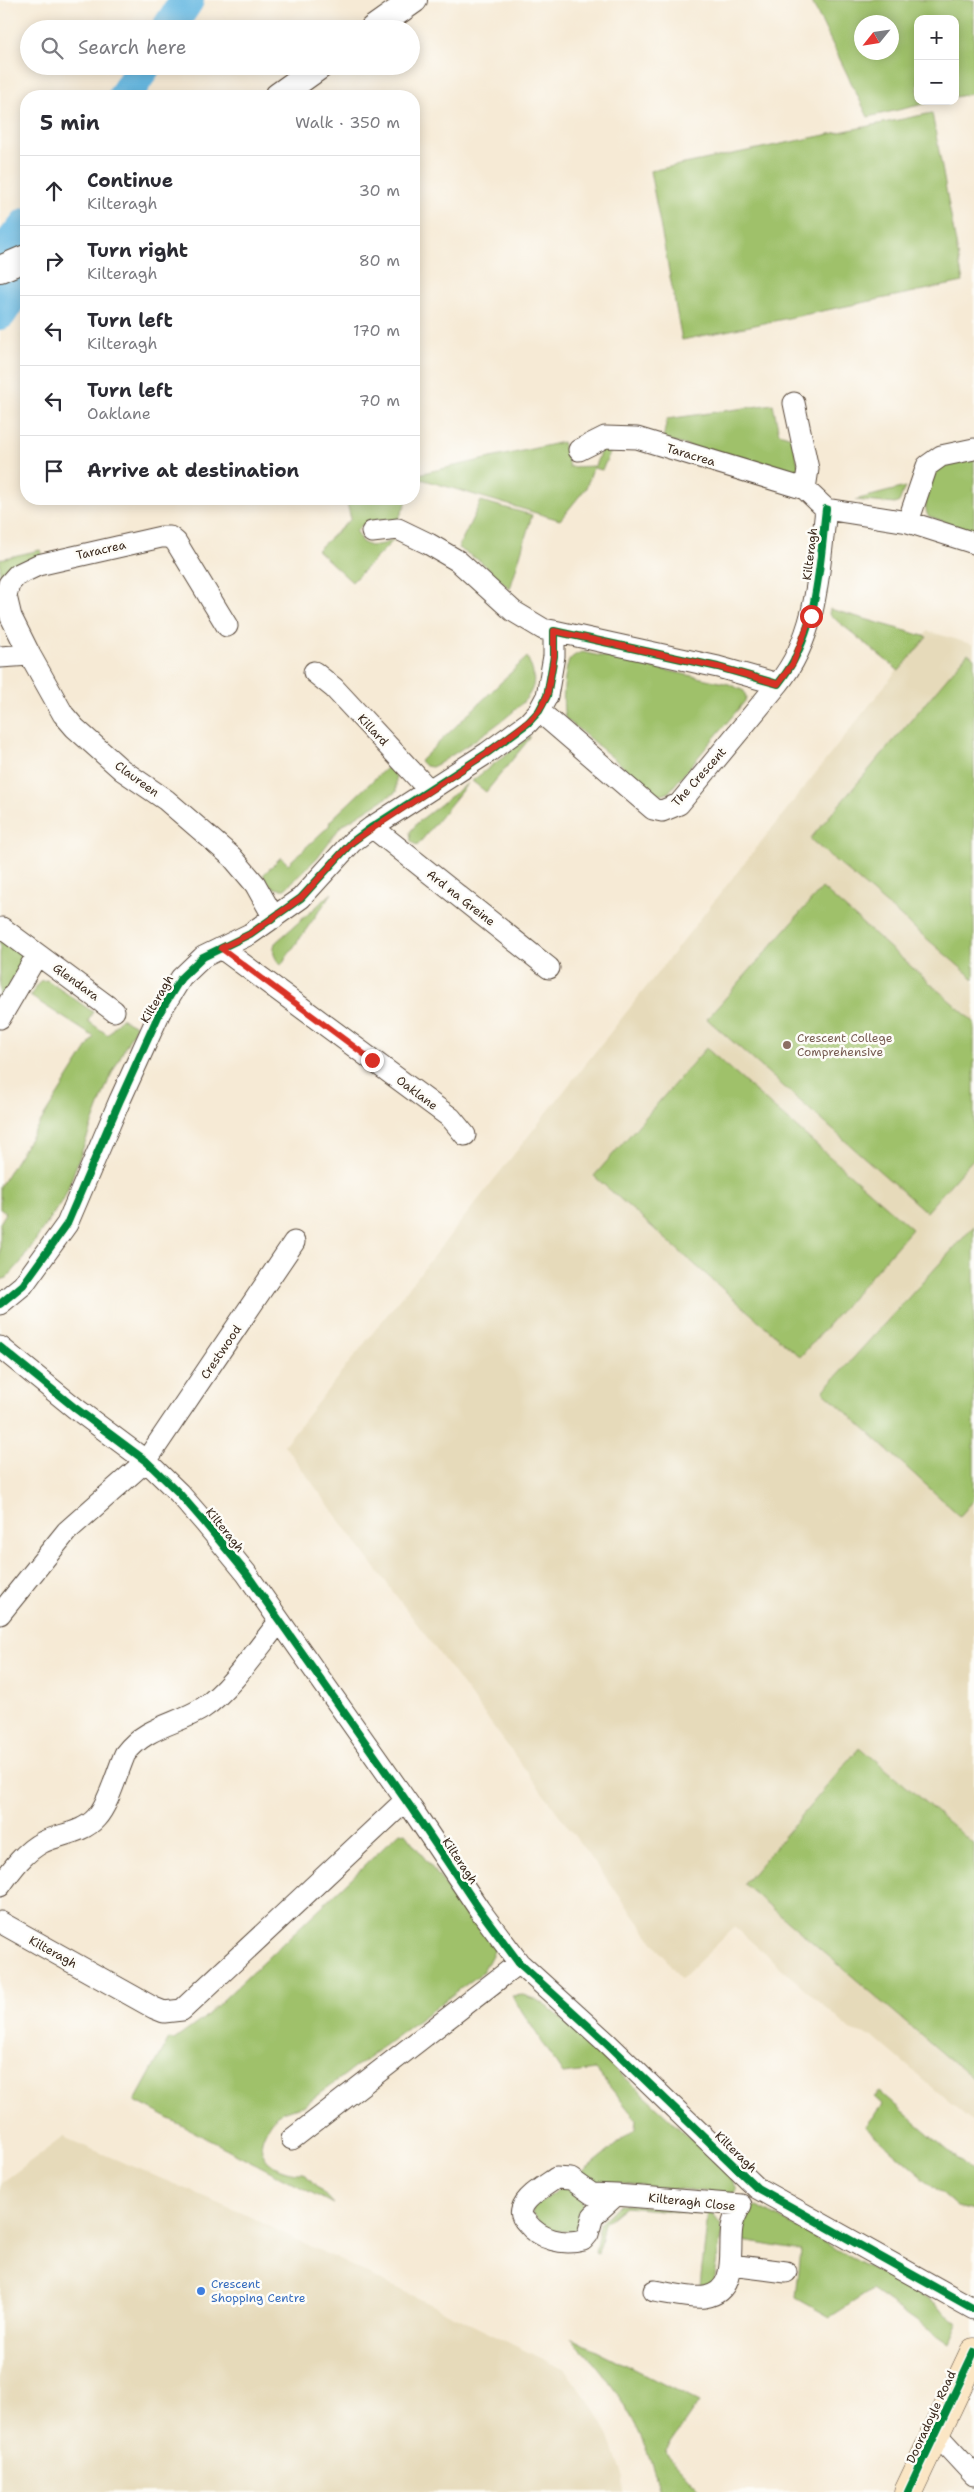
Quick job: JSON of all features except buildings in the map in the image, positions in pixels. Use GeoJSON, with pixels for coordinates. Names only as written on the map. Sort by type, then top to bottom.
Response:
{"type":"FeatureCollection","features":[{"type":"Feature","properties":{"kind":"main road","name":"Dooradoyle Road"},"geometry":{"type":"LineString","coordinates":[[908,2492],[974,2352]]}},
{"type":"Feature","properties":{"kind":"street"},"geometry":{"type":"LineString","coordinates":[[386,20],[414,0]]}},
{"type":"Feature","properties":{"kind":"street"},"geometry":{"type":"LineString","coordinates":[[286,90],[307,75]]}},
{"type":"Feature","properties":{"kind":"street"},"geometry":{"type":"LineString","coordinates":[[0,269],[20,261]]}},
{"type":"Feature","properties":{"kind":"street"},"geometry":{"type":"LineString","coordinates":[[794,403],[808,469],[805,490]]}},
{"type":"Feature","properties":{"kind":"street","name":"Taracrea"},"geometry":{"type":"LineString","coordinates":[[579,450],[605,437],[637,438],[805,490],[826,508]]}},
{"type":"Feature","properties":{"kind":"street"},"geometry":{"type":"LineString","coordinates":[[908,522],[927,466],[941,456],[974,449]]}},
{"type":"Feature","properties":{"kind":"street"},"geometry":{"type":"LineString","coordinates":[[826,508],[908,522],[974,543]]}},
{"type":"Feature","properties":{"kind":"street","name":"Kilteragh"},"geometry":{"type":"LineString","coordinates":[[778,684],[793,663],[811,616],[816,595],[826,508]]}},
{"type":"Feature","properties":{"kind":"street"},"geometry":{"type":"LineString","coordinates":[[372,532],[398,529],[430,544],[458,561],[513,611],[543,628],[718,667],[778,684]]}},
{"type":"Feature","properties":{"kind":"street","name":"Taracrea"},"geometry":{"type":"LineString","coordinates":[[30,655],[11,617],[6,596],[9,584],[17,575],[38,565],[161,537],[170,537],[176,542],[227,626]]}},
{"type":"Feature","properties":{"kind":"street","name":"Kilteragh"},"geometry":{"type":"LineString","coordinates":[[0,1304],[23,1284],[67,1224],[160,1012],[174,989],[196,962],[274,918],[301,898],[352,842],[372,827],[487,753],[539,711],[547,696],[552,679],[554,631]]}},
{"type":"Feature","properties":{"kind":"street"},"geometry":{"type":"LineString","coordinates":[[0,657],[30,655]]}},
{"type":"Feature","properties":{"kind":"street","name":"Claureen"},"geometry":{"type":"LineString","coordinates":[[30,655],[63,714],[75,728],[122,770],[166,800],[232,857],[255,884],[274,918]]}},
{"type":"Feature","properties":{"kind":"street","name":"Killard"},"geometry":{"type":"LineString","coordinates":[[314,672],[336,690],[429,790]]}},
{"type":"Feature","properties":{"kind":"street","name":"The Crescent"},"geometry":{"type":"LineString","coordinates":[[539,711],[653,809],[662,811],[678,804],[778,684]]}},
{"type":"Feature","properties":{"kind":"street","name":"Ard na Greine"},"geometry":{"type":"LineString","coordinates":[[372,827],[549,968]]}},
{"type":"Feature","properties":{"kind":"street","name":"Glendara"},"geometry":{"type":"LineString","coordinates":[[2,928],[114,1011]]}},
{"type":"Feature","properties":{"kind":"street","name":"Oaklane"},"geometry":{"type":"LineString","coordinates":[[221,948],[450,1118],[466,1134]]}},
{"type":"Feature","properties":{"kind":"street"},"geometry":{"type":"LineString","coordinates":[[0,1018],[37,955]]}},
{"type":"Feature","properties":{"kind":"street","name":"Crestwood"},"geometry":{"type":"LineString","coordinates":[[146,1461],[294,1242]]}},
{"type":"Feature","properties":{"kind":"street","name":"Kilteragh"},"geometry":{"type":"LineString","coordinates":[[0,1347],[146,1461],[205,1522],[246,1573],[519,1963],[607,2044],[757,2188],[974,2309]]}},
{"type":"Feature","properties":{"kind":"street"},"geometry":{"type":"LineString","coordinates":[[0,1614],[67,1530],[146,1461]]}},
{"type":"Feature","properties":{"kind":"street"},"geometry":{"type":"LineString","coordinates":[[0,1886],[10,1872],[34,1848],[44,1842],[87,1826],[97,1818],[104,1806],[125,1754],[130,1747],[160,1726],[191,1714],[212,1700],[279,1622]]}},
{"type":"Feature","properties":{"kind":"street","name":"Kilteragh"},"geometry":{"type":"LineString","coordinates":[[0,1922],[154,2008],[174,2012],[182,2010],[405,1801]]}},
{"type":"Feature","properties":{"kind":"street"},"geometry":{"type":"LineString","coordinates":[[292,2139],[519,1963]]}},
{"type":"Feature","properties":{"kind":"street"},"geometry":{"type":"LineString","coordinates":[[741,2205],[757,2188]]}},
{"type":"Feature","properties":{"kind":"street","name":"Kilteragh Close"},"geometry":{"type":"LineString","coordinates":[[616,2195],[741,2205],[732,2226],[730,2264],[727,2280],[722,2288],[714,2294],[704,2297],[654,2292]]}},
{"type":"Feature","properties":{"kind":"street"},"geometry":{"type":"LineString","coordinates":[[730,2264],[786,2272]]}},
{"type":"Feature","properties":{"kind":"street"},"geometry":{"type":"LineString","coordinates":[[936,2434],[974,2475]]}},
{"type":"Feature","properties":{"kind":"shaded area","name":"Crescent College Comprehensive"},"geometry":{"type":"Polygon","coordinates":[[[928,631],[974,645],[974,2123],[875,2038],[852,2031],[735,1927],[681,1979],[284,1445],[928,631]]]}},
{"type":"Feature","properties":{"kind":"shaded area","name":"Crescent Shopping Centre"},"geometry":{"type":"Polygon","coordinates":[[[63,2137],[240,2212],[565,2370],[592,2405],[609,2436],[623,2478],[624,2492],[0,2492],[0,2184],[63,2137]]]}},
{"type":"Feature","properties":{"kind":"green space"},"geometry":{"type":"Polygon","coordinates":[[[811,0],[974,0],[974,93],[959,96],[959,15],[914,15],[914,105],[920,105],[868,117],[811,0]]]}},
{"type":"Feature","properties":{"kind":"green space"},"geometry":{"type":"Polygon","coordinates":[[[932,113],[963,282],[682,340],[650,171],[932,113]]]}},
{"type":"Feature","properties":{"kind":"green space"},"geometry":{"type":"Polygon","coordinates":[[[773,404],[779,433],[792,437],[799,469],[791,475],[663,439],[667,419],[773,404]]]}},
{"type":"Feature","properties":{"kind":"green space"},"geometry":{"type":"Polygon","coordinates":[[[563,442],[569,467],[595,466],[601,450],[610,446],[611,451],[602,470],[593,468],[586,488],[560,520],[420,479],[420,474],[563,442]]]}},
{"type":"Feature","properties":{"kind":"green space"},"geometry":{"type":"Polygon","coordinates":[[[974,458],[974,532],[928,516],[926,498],[935,472],[947,464],[974,458]]]}},
{"type":"Feature","properties":{"kind":"green space"},"geometry":{"type":"Polygon","coordinates":[[[905,487],[899,502],[895,504],[855,500],[905,487]]]}},
{"type":"Feature","properties":{"kind":"green space"},"geometry":{"type":"Polygon","coordinates":[[[481,501],[532,515],[510,589],[480,561],[458,548],[481,501]]]}},
{"type":"Feature","properties":{"kind":"green space"},"geometry":{"type":"Polygon","coordinates":[[[348,505],[405,505],[397,522],[369,522],[360,527],[356,532],[362,542],[370,546],[383,544],[395,539],[352,582],[317,550],[351,519],[348,505]]]}},
{"type":"Feature","properties":{"kind":"green space"},"geometry":{"type":"Polygon","coordinates":[[[40,550],[42,554],[6,571],[0,577],[0,559],[40,550]]]}},
{"type":"Feature","properties":{"kind":"green space"},"geometry":{"type":"Polygon","coordinates":[[[830,609],[927,637],[899,671],[829,614],[830,609]]]}},
{"type":"Feature","properties":{"kind":"green space"},"geometry":{"type":"Polygon","coordinates":[[[582,652],[729,684],[744,691],[745,701],[668,793],[662,795],[655,793],[566,719],[563,699],[567,666],[576,654],[582,652]]]}},
{"type":"Feature","properties":{"kind":"green space"},"geometry":{"type":"Polygon","coordinates":[[[968,653],[974,658],[974,979],[810,839],[968,653]]]}},
{"type":"Feature","properties":{"kind":"green space"},"geometry":{"type":"Polygon","coordinates":[[[527,657],[532,669],[534,682],[525,700],[490,730],[462,749],[432,767],[425,766],[420,761],[527,657]]]}},
{"type":"Feature","properties":{"kind":"green space"},"geometry":{"type":"Polygon","coordinates":[[[530,736],[486,792],[472,781],[530,736]]]}},
{"type":"Feature","properties":{"kind":"green space"},"geometry":{"type":"Polygon","coordinates":[[[387,767],[396,776],[396,792],[341,826],[317,858],[285,889],[277,889],[269,884],[263,875],[281,857],[288,864],[329,826],[330,821],[387,767]]]}},
{"type":"Feature","properties":{"kind":"green space"},"geometry":{"type":"Polygon","coordinates":[[[468,783],[417,846],[411,841],[410,832],[418,822],[468,783]]]}},
{"type":"Feature","properties":{"kind":"green space"},"geometry":{"type":"Polygon","coordinates":[[[822,888],[974,1022],[974,1158],[926,1212],[707,1019],[822,888]]]}},
{"type":"Feature","properties":{"kind":"green space"},"geometry":{"type":"Polygon","coordinates":[[[332,893],[281,965],[274,955],[275,943],[332,893]]]}},
{"type":"Feature","properties":{"kind":"green space"},"geometry":{"type":"Polygon","coordinates":[[[0,936],[25,957],[0,1002],[0,936]]]}},
{"type":"Feature","properties":{"kind":"green space"},"geometry":{"type":"Polygon","coordinates":[[[47,980],[93,1012],[88,1021],[108,1035],[121,1018],[136,1026],[109,1079],[65,1196],[21,1262],[7,1278],[0,1280],[0,1223],[6,1213],[0,1209],[0,1186],[94,1037],[30,996],[40,981],[47,980]]]}},
{"type":"Feature","properties":{"kind":"green space"},"geometry":{"type":"Polygon","coordinates":[[[706,1048],[912,1229],[800,1357],[594,1176],[706,1048]]]}},
{"type":"Feature","properties":{"kind":"green space"},"geometry":{"type":"Polygon","coordinates":[[[974,1226],[974,1500],[960,1516],[823,1391],[974,1226]]]}},
{"type":"Feature","properties":{"kind":"green space"},"geometry":{"type":"Polygon","coordinates":[[[860,1747],[974,1844],[974,2080],[744,1884],[860,1747]]]}},
{"type":"Feature","properties":{"kind":"green space"},"geometry":{"type":"Polygon","coordinates":[[[400,1832],[405,1833],[495,1949],[483,1972],[303,2106],[283,2112],[271,2121],[262,2142],[265,2158],[278,2168],[295,2173],[304,2173],[333,2204],[135,2101],[169,2039],[174,2040],[203,2019],[400,1832]]]}},
{"type":"Feature","properties":{"kind":"green space"},"geometry":{"type":"Polygon","coordinates":[[[523,1995],[537,2000],[553,2011],[723,2168],[736,2190],[733,2194],[600,2182],[589,2178],[582,2172],[635,2129],[636,2119],[596,2070],[563,2074],[512,1996],[523,1995]]]}},
{"type":"Feature","properties":{"kind":"green space"},"geometry":{"type":"Polygon","coordinates":[[[880,2092],[974,2173],[974,2211],[957,2207],[865,2127],[883,2105],[874,2097],[880,2092]]]}},
{"type":"Feature","properties":{"kind":"green space"},"geometry":{"type":"Polygon","coordinates":[[[563,2186],[578,2194],[581,2198],[582,2218],[577,2232],[546,2230],[532,2214],[534,2207],[563,2186]]]}},
{"type":"Feature","properties":{"kind":"green space"},"geometry":{"type":"Polygon","coordinates":[[[620,2204],[711,2212],[721,2225],[722,2232],[713,2282],[707,2288],[700,2286],[708,2214],[624,2207],[604,2223],[598,2254],[595,2253],[600,2223],[620,2204]]]}},
{"type":"Feature","properties":{"kind":"green space"},"geometry":{"type":"Polygon","coordinates":[[[757,2206],[930,2300],[958,2323],[949,2344],[872,2290],[830,2317],[796,2298],[801,2251],[738,2240],[745,2215],[757,2206]]]}},
{"type":"Feature","properties":{"kind":"green space"},"geometry":{"type":"Polygon","coordinates":[[[570,2337],[699,2402],[665,2452],[702,2492],[660,2492],[646,2448],[626,2408],[601,2372],[570,2337]]]}},
{"type":"Feature","properties":{"kind":"waterway"},"geometry":{"type":"LineString","coordinates":[[174,20],[187,0]]}},
{"type":"Feature","properties":{"kind":"waterway"},"geometry":{"type":"LineString","coordinates":[[129,90],[138,75]]}},
{"type":"Feature","properties":{"kind":"waterway"},"geometry":{"type":"LineString","coordinates":[[0,313],[9,299],[14,240],[20,232]]}},
{"type":"Feature","properties":{"kind":"cycle path"},"geometry":{"type":"LineString","coordinates":[[0,1304],[23,1285],[67,1224],[160,1012],[181,978],[203,957],[250,934],[301,898],[352,842],[372,827],[487,753],[528,723],[539,711],[547,696],[554,656],[554,631],[718,667],[778,684],[791,665],[809,623],[818,578],[826,509]]}},
{"type":"Feature","properties":{"kind":"cycle path"},"geometry":{"type":"LineString","coordinates":[[0,1347],[75,1408],[146,1461],[179,1493],[205,1523],[246,1573],[412,1809],[479,1909],[519,1963],[607,2043],[757,2188],[974,2309]]}},
{"type":"Feature","properties":{"kind":"cycle path"},"geometry":{"type":"LineString","coordinates":[[908,2492],[974,2352]]}},
{"type":"Feature","properties":{"kind":"place","name":"Crescent College Comprehensive"},"geometry":{"type":"Point","coordinates":[787,1045]}},
{"type":"Feature","properties":{"kind":"place","name":"Crescent Shopping Centre"},"geometry":{"type":"Point","coordinates":[201,2291]}},
{"type":"Feature","properties":{"kind":"route"},"geometry":{"type":"LineString","coordinates":[[372,1060],[221,948],[250,934],[301,898],[352,842],[372,827],[487,753],[528,722],[539,711],[547,696],[552,679],[554,631],[718,667],[778,684],[793,663],[811,616]]}}]}
